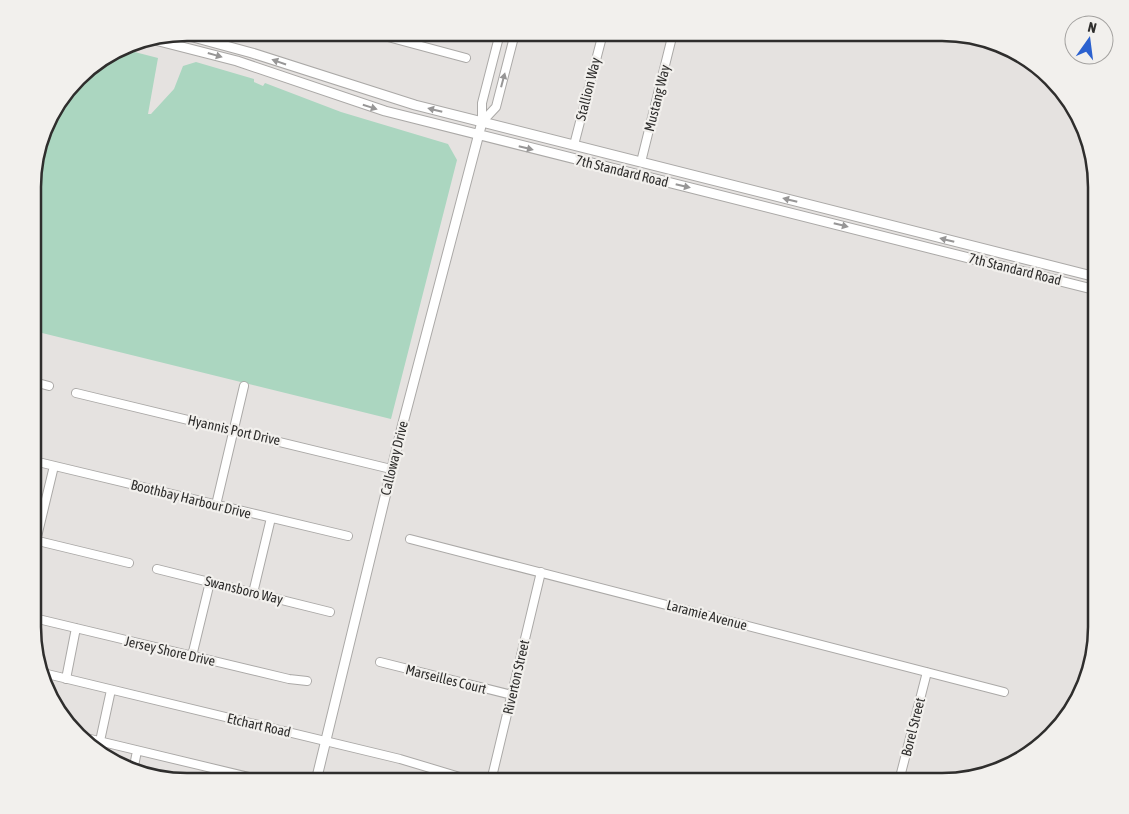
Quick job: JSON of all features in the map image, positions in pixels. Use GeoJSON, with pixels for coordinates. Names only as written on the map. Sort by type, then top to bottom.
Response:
{"type":"FeatureCollection","features":[{"type":"Feature","properties":{"kind":"main road","name":"7th Standard Road"},"geometry":{"type":"LineString","coordinates":[[208,41],[252,53],[378,95],[1087,275]]}},
{"type":"Feature","properties":{"kind":"main road","name":"7th Standard Road"},"geometry":{"type":"LineString","coordinates":[[169,43],[237,61],[378,109],[478,136],[1087,288]]}},
{"type":"Feature","properties":{"kind":"main road","name":"Calloway Drive"},"geometry":{"type":"LineString","coordinates":[[318,772],[391,468],[482,122]]}},
{"type":"Feature","properties":{"kind":"street"},"geometry":{"type":"LineString","coordinates":[[412,41],[466,58]]}},
{"type":"Feature","properties":{"kind":"street"},"geometry":{"type":"LineString","coordinates":[[482,122],[482,103],[498,41]]}},
{"type":"Feature","properties":{"kind":"street"},"geometry":{"type":"LineString","coordinates":[[482,122],[496,107],[513,41]]}},
{"type":"Feature","properties":{"kind":"street","name":"Stallion Way"},"geometry":{"type":"LineString","coordinates":[[574,145],[601,42]]}},
{"type":"Feature","properties":{"kind":"street","name":"Mustang Way"},"geometry":{"type":"LineString","coordinates":[[641,162],[672,42]]}},
{"type":"Feature","properties":{"kind":"street"},"geometry":{"type":"LineString","coordinates":[[41,384],[49,386]]}},
{"type":"Feature","properties":{"kind":"street"},"geometry":{"type":"LineString","coordinates":[[216,505],[244,386]]}},
{"type":"Feature","properties":{"kind":"street","name":"Hyannis Port Drive"},"geometry":{"type":"LineString","coordinates":[[76,393],[391,468]]}},
{"type":"Feature","properties":{"kind":"street","name":"Boothbay Harbour Drive"},"geometry":{"type":"LineString","coordinates":[[42,463],[348,536]]}},
{"type":"Feature","properties":{"kind":"street"},"geometry":{"type":"LineString","coordinates":[[42,514],[54,466]]}},
{"type":"Feature","properties":{"kind":"street"},"geometry":{"type":"LineString","coordinates":[[253,593],[271,518]]}},
{"type":"Feature","properties":{"kind":"street","name":"Laramie Avenue"},"geometry":{"type":"LineString","coordinates":[[410,539],[1004,692]]}},
{"type":"Feature","properties":{"kind":"street"},"geometry":{"type":"LineString","coordinates":[[42,542],[129,563]]}},
{"type":"Feature","properties":{"kind":"street","name":"Swansboro Way"},"geometry":{"type":"LineString","coordinates":[[157,570],[330,612]]}},
{"type":"Feature","properties":{"kind":"street","name":"Riverton Street"},"geometry":{"type":"LineString","coordinates":[[493,772],[541,572]]}},
{"type":"Feature","properties":{"kind":"street"},"geometry":{"type":"LineString","coordinates":[[192,656],[210,582]]}},
{"type":"Feature","properties":{"kind":"street","name":"Jersey Shore Drive"},"geometry":{"type":"LineString","coordinates":[[42,620],[289,679],[307,681]]}},
{"type":"Feature","properties":{"kind":"street"},"geometry":{"type":"LineString","coordinates":[[66,679],[76,628]]}},
{"type":"Feature","properties":{"kind":"street","name":"Marseilles Court"},"geometry":{"type":"LineString","coordinates":[[380,662],[512,695]]}},
{"type":"Feature","properties":{"kind":"street","name":"Borel Street"},"geometry":{"type":"LineString","coordinates":[[901,773],[927,672]]}},
{"type":"Feature","properties":{"kind":"street","name":"Etchart Road"},"geometry":{"type":"LineString","coordinates":[[50,675],[324,740],[444,772]]}},
{"type":"Feature","properties":{"kind":"street"},"geometry":{"type":"LineString","coordinates":[[100,741],[111,690]]}},
{"type":"Feature","properties":{"kind":"street"},"geometry":{"type":"LineString","coordinates":[[94,739],[227,772]]}},
{"type":"Feature","properties":{"kind":"street"},"geometry":{"type":"LineString","coordinates":[[135,763],[137,751]]}},
{"type":"Feature","properties":{"kind":"green space"},"geometry":{"type":"Polygon","coordinates":[[[134,52],[158,58],[148,114],[151,114],[174,89],[183,66],[196,62],[254,79],[254,82],[263,86],[265,83],[341,112],[448,144],[457,160],[391,419],[41,333],[41,188],[46,150],[56,123],[71,98],[84,84],[106,66],[134,52]]]}}]}
